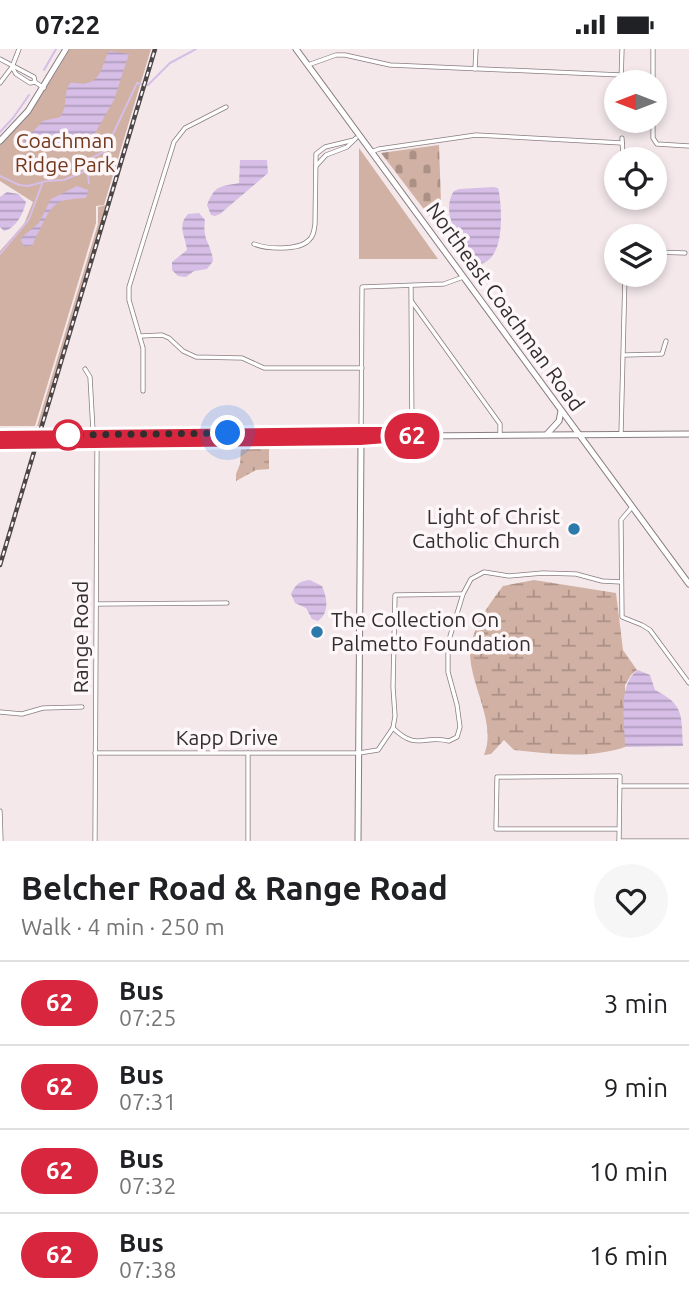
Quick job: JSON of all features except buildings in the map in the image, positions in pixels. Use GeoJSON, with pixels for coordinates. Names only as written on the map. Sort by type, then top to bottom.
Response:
{"type":"FeatureCollection","features":[{"type":"Feature","properties":{"kind":"main road"},"geometry":{"type":"LineString","coordinates":[[0,141],[28,111],[66,49]]}},
{"type":"Feature","properties":{"kind":"main road","name":"Northeast Coachman Road"},"geometry":{"type":"LineString","coordinates":[[296,49],[357,138],[371,152],[689,584]]}},
{"type":"Feature","properties":{"kind":"main road"},"geometry":{"type":"LineString","coordinates":[[547,435],[559,421],[561,411]]}},
{"type":"Feature","properties":{"kind":"main road"},"geometry":{"type":"LineString","coordinates":[[0,436],[393,432],[412,436]]}},
{"type":"Feature","properties":{"kind":"main road"},"geometry":{"type":"LineString","coordinates":[[0,444],[689,434]]}},
{"type":"Feature","properties":{"kind":"main road"},"geometry":{"type":"LineString","coordinates":[[358,841],[360,440]]}},
{"type":"Feature","properties":{"kind":"street"},"geometry":{"type":"LineString","coordinates":[[0,83],[12,67],[19,49]]}},
{"type":"Feature","properties":{"kind":"street"},"geometry":{"type":"LineString","coordinates":[[359,49],[359,58]]}},
{"type":"Feature","properties":{"kind":"street"},"geometry":{"type":"LineString","coordinates":[[475,69],[476,49]]}},
{"type":"Feature","properties":{"kind":"street"},"geometry":{"type":"LineString","coordinates":[[621,49],[621,70]]}},
{"type":"Feature","properties":{"kind":"street"},"geometry":{"type":"LineString","coordinates":[[653,49],[653,70]]}},
{"type":"Feature","properties":{"kind":"street"},"geometry":{"type":"LineString","coordinates":[[308,65],[336,55],[390,65],[604,74]]}},
{"type":"Feature","properties":{"kind":"street"},"geometry":{"type":"LineString","coordinates":[[0,59],[34,77],[35,82],[44,88]]}},
{"type":"Feature","properties":{"kind":"street"},"geometry":{"type":"LineString","coordinates":[[143,391],[143,348],[129,300],[130,287],[174,142],[185,128],[226,107]]}},
{"type":"Feature","properties":{"kind":"street"},"geometry":{"type":"LineString","coordinates":[[653,133],[657,144],[689,146]]}},
{"type":"Feature","properties":{"kind":"street"},"geometry":{"type":"LineString","coordinates":[[371,152],[476,135],[622,141],[622,147]]}},
{"type":"Feature","properties":{"kind":"street"},"geometry":{"type":"LineString","coordinates":[[254,244],[295,246],[310,240],[315,225],[316,154],[322,148],[357,138]]}},
{"type":"Feature","properties":{"kind":"street"},"geometry":{"type":"LineString","coordinates":[[316,166],[326,155],[347,148],[357,138]]}},
{"type":"Feature","properties":{"kind":"street"},"geometry":{"type":"LineString","coordinates":[[322,148],[326,155]]}},
{"type":"Feature","properties":{"kind":"street"},"geometry":{"type":"LineString","coordinates":[[667,253],[685,253]]}},
{"type":"Feature","properties":{"kind":"street"},"geometry":{"type":"LineString","coordinates":[[360,440],[362,287],[444,285],[463,277]]}},
{"type":"Feature","properties":{"kind":"street"},"geometry":{"type":"LineString","coordinates":[[411,287],[412,436]]}},
{"type":"Feature","properties":{"kind":"street"},"geometry":{"type":"LineString","coordinates":[[621,435],[625,287]]}},
{"type":"Feature","properties":{"kind":"street"},"geometry":{"type":"LineString","coordinates":[[412,302],[500,424],[500,435]]}},
{"type":"Feature","properties":{"kind":"street"},"geometry":{"type":"LineString","coordinates":[[141,336],[162,335],[196,357],[242,358],[264,368],[362,368]]}},
{"type":"Feature","properties":{"kind":"street"},"geometry":{"type":"LineString","coordinates":[[625,355],[658,355],[664,351],[666,341]]}},
{"type":"Feature","properties":{"kind":"street","name":"Range Road"},"geometry":{"type":"LineString","coordinates":[[85,369],[90,377],[93,431],[97,443],[94,841]]}},
{"type":"Feature","properties":{"kind":"street"},"geometry":{"type":"LineString","coordinates":[[632,507],[621,520],[622,617],[650,630],[689,684]]}},
{"type":"Feature","properties":{"kind":"street"},"geometry":{"type":"LineString","coordinates":[[393,728],[404,739],[413,741],[440,738],[449,741],[457,737],[460,727],[447,662],[449,637],[463,594],[471,579],[484,572],[509,576],[535,573],[576,574],[602,581],[621,582]]}},
{"type":"Feature","properties":{"kind":"street"},"geometry":{"type":"LineString","coordinates":[[359,753],[378,750],[393,728],[395,595],[463,594]]}},
{"type":"Feature","properties":{"kind":"street"},"geometry":{"type":"LineString","coordinates":[[97,604],[227,603]]}},
{"type":"Feature","properties":{"kind":"street"},"geometry":{"type":"LineString","coordinates":[[0,712],[22,714],[43,708],[82,707]]}},
{"type":"Feature","properties":{"kind":"street","name":"Kapp Drive"},"geometry":{"type":"LineString","coordinates":[[95,753],[359,753]]}},
{"type":"Feature","properties":{"kind":"street"},"geometry":{"type":"LineString","coordinates":[[248,753],[248,841]]}},
{"type":"Feature","properties":{"kind":"street"},"geometry":{"type":"LineString","coordinates":[[620,829],[496,829],[497,777],[620,776],[620,829],[619,841],[689,841]]}},
{"type":"Feature","properties":{"kind":"street"},"geometry":{"type":"LineString","coordinates":[[620,786],[689,786]]}},
{"type":"Feature","properties":{"kind":"street"},"geometry":{"type":"LineString","coordinates":[[0,811],[1,841]]}},
{"type":"Feature","properties":{"kind":"green space","name":"Coachman Ridge Park"},"geometry":{"type":"Polygon","coordinates":[[[70,49],[151,49],[104,205],[96,206],[96,223],[35,426],[0,426],[0,251],[24,224],[33,202],[0,181],[0,145],[29,112],[70,49]]]}},
{"type":"Feature","properties":{"kind":"green space"},"geometry":{"type":"Polygon","coordinates":[[[439,145],[442,233],[381,153],[439,145]]]}},
{"type":"Feature","properties":{"kind":"green space"},"geometry":{"type":"Polygon","coordinates":[[[359,148],[438,259],[359,259],[359,148]]]}},
{"type":"Feature","properties":{"kind":"green space"},"geometry":{"type":"Polygon","coordinates":[[[106,205],[42,426],[37,426],[98,224],[98,207],[106,205]]]}},
{"type":"Feature","properties":{"kind":"green space"},"geometry":{"type":"Polygon","coordinates":[[[241,446],[269,446],[269,469],[256,470],[236,481],[241,446]]]}},
{"type":"Feature","properties":{"kind":"green space"},"geometry":{"type":"Polygon","coordinates":[[[534,580],[616,593],[623,650],[637,670],[625,685],[625,747],[598,753],[556,754],[514,750],[504,740],[491,754],[484,755],[487,743],[486,718],[471,667],[473,636],[486,609],[503,586],[534,580]]]}},
{"type":"Feature","properties":{"kind":"shaded area"},"geometry":{"type":"Polygon","coordinates":[[[109,51],[129,54],[114,100],[95,133],[84,144],[70,147],[22,147],[20,145],[43,121],[60,117],[70,83],[85,84],[96,78],[109,51]]]}},
{"type":"Feature","properties":{"kind":"shaded area"},"geometry":{"type":"Polygon","coordinates":[[[240,160],[267,160],[268,173],[220,214],[211,215],[207,205],[215,190],[239,183],[240,160]]]}},
{"type":"Feature","properties":{"kind":"shaded area"},"geometry":{"type":"Polygon","coordinates":[[[77,186],[88,190],[86,198],[64,201],[55,206],[33,245],[25,247],[21,241],[22,237],[39,223],[51,199],[77,186]]]}},
{"type":"Feature","properties":{"kind":"shaded area"},"geometry":{"type":"Polygon","coordinates":[[[498,188],[499,192],[500,234],[494,253],[480,264],[466,250],[454,231],[449,210],[450,200],[454,191],[459,189],[498,188]]]}},
{"type":"Feature","properties":{"kind":"shaded area"},"geometry":{"type":"Polygon","coordinates":[[[7,192],[18,194],[26,202],[18,220],[4,231],[0,227],[0,197],[7,192]]]}},
{"type":"Feature","properties":{"kind":"shaded area"},"geometry":{"type":"Polygon","coordinates":[[[199,213],[205,220],[205,233],[213,261],[207,269],[194,271],[186,277],[178,276],[172,270],[172,262],[187,250],[183,223],[188,214],[199,213]]]}},
{"type":"Feature","properties":{"kind":"shaded area"},"geometry":{"type":"Polygon","coordinates":[[[310,580],[322,586],[326,600],[326,609],[318,621],[312,619],[306,608],[295,603],[291,594],[298,584],[310,580]]]}},
{"type":"Feature","properties":{"kind":"shaded area"},"geometry":{"type":"Polygon","coordinates":[[[638,670],[650,675],[655,690],[677,706],[683,746],[625,747],[625,694],[631,676],[638,670]]]}},
{"type":"Feature","properties":{"kind":"waterway"},"geometry":{"type":"LineString","coordinates":[[44,70],[56,49]]}},
{"type":"Feature","properties":{"kind":"waterway"},"geometry":{"type":"LineString","coordinates":[[0,176],[28,186],[64,180],[85,171],[92,158],[105,151],[137,83],[148,85],[170,63],[196,49]]}},
{"type":"Feature","properties":{"kind":"waterway"},"geometry":{"type":"LineString","coordinates":[[0,132],[29,95]]}},
{"type":"Feature","properties":{"kind":"waterway"},"geometry":{"type":"LineString","coordinates":[[87,167],[89,183]]}},
{"type":"Feature","properties":{"kind":"waterway"},"geometry":{"type":"LineString","coordinates":[[0,254],[29,219],[42,184]]}},
{"type":"Feature","properties":{"kind":"railway"},"geometry":{"type":"LineString","coordinates":[[0,565],[155,49]]}},
{"type":"Feature","properties":{"kind":"bus line","name":"62"},"geometry":{"type":"LineString","coordinates":[[0,436],[393,432],[412,436],[360,440],[0,444]]}},
{"type":"Feature","properties":{"kind":"place","name":"Light of Christ Catholic Church"},"geometry":{"type":"Point","coordinates":[574,529]}},
{"type":"Feature","properties":{"kind":"place","name":"The Collection On Palmetto Foundation"},"geometry":{"type":"Point","coordinates":[317,632]}},
{"type":"Feature","properties":{"kind":"route"},"geometry":{"type":"LineString","coordinates":[[68,435],[228,433]]}}]}
